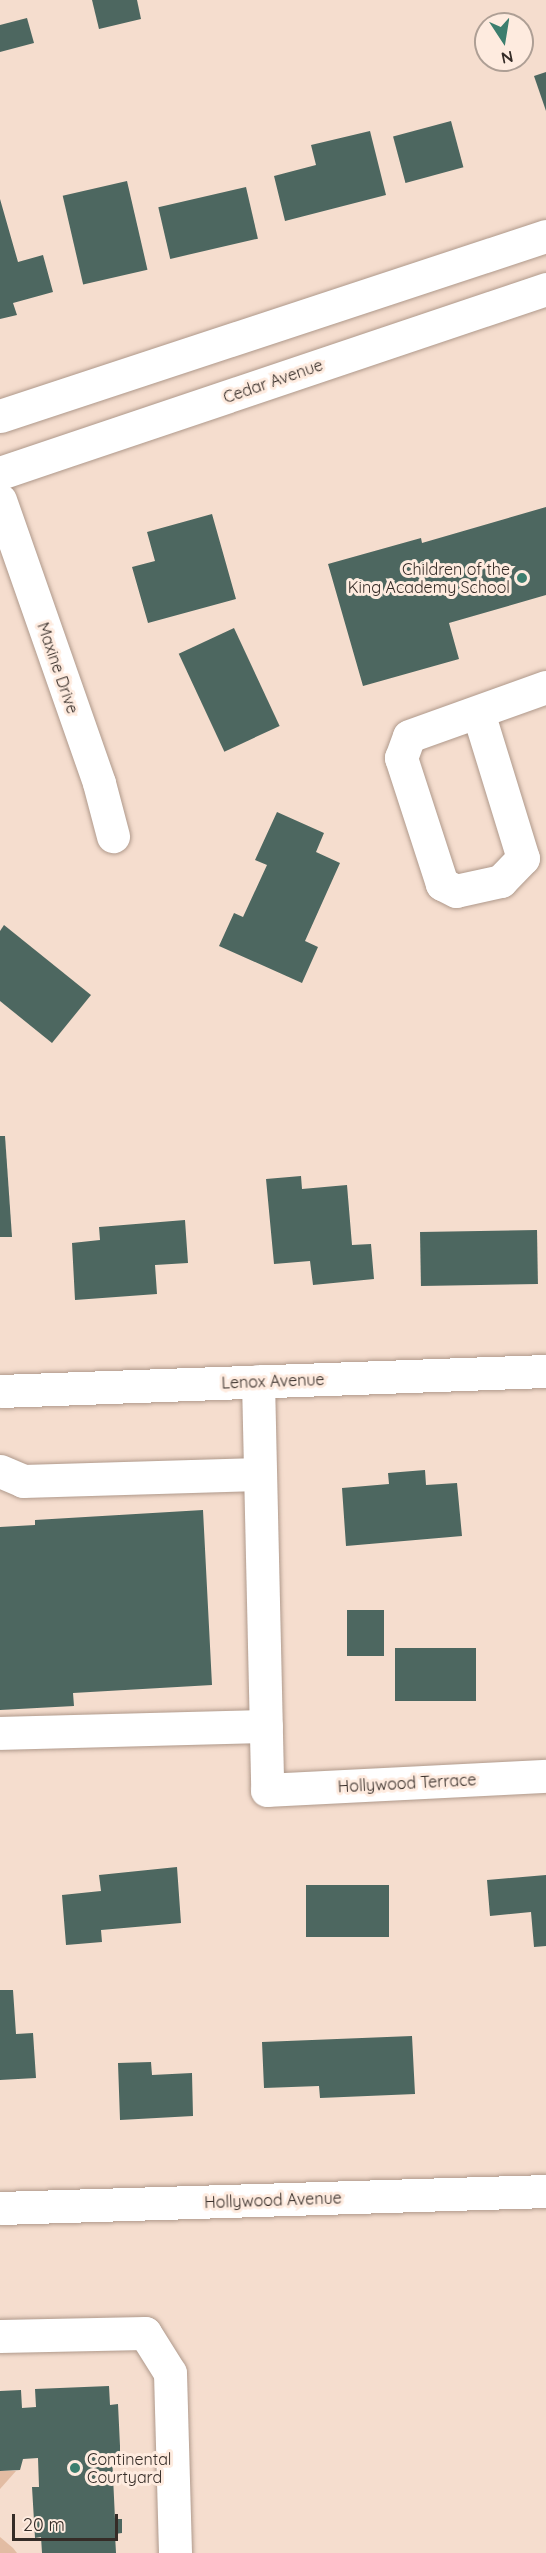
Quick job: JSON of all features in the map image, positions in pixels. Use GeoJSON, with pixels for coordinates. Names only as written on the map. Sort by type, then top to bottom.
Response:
{"type":"FeatureCollection","features":[{"type":"Feature","properties":{"kind":"street"},"geometry":{"type":"LineString","coordinates":[[0,416],[546,236]]}},
{"type":"Feature","properties":{"kind":"street","name":"Cedar Avenue"},"geometry":{"type":"LineString","coordinates":[[0,473],[546,289]]}},
{"type":"Feature","properties":{"kind":"street","name":"Maxine Drive"},"geometry":{"type":"LineString","coordinates":[[0,500],[99,783],[113,836]]}},
{"type":"Feature","properties":{"kind":"street"},"geometry":{"type":"LineString","coordinates":[[478,712],[523,858],[501,881],[456,891],[442,884],[401,758],[409,736],[546,687]]}},
{"type":"Feature","properties":{"kind":"street","name":"Lenox Avenue"},"geometry":{"type":"LineString","coordinates":[[0,1391],[546,1371]]}},
{"type":"Feature","properties":{"kind":"street"},"geometry":{"type":"LineString","coordinates":[[0,1732],[266,1726],[258,1381]]}},
{"type":"Feature","properties":{"kind":"street"},"geometry":{"type":"LineString","coordinates":[[0,1472],[23,1482],[259,1474]]}},
{"type":"Feature","properties":{"kind":"street","name":"Hollywood Terrace"},"geometry":{"type":"LineString","coordinates":[[266,1726],[267,1790],[546,1776]]}},
{"type":"Feature","properties":{"kind":"street","name":"Hollywood Avenue"},"geometry":{"type":"LineString","coordinates":[[0,2208],[546,2191]]}},
{"type":"Feature","properties":{"kind":"street"},"geometry":{"type":"LineString","coordinates":[[0,2336],[145,2332],[170,2373],[174,2553]]}},
{"type":"Feature","properties":{"kind":"shaded area"},"geometry":{"type":"Polygon","coordinates":[[[0,2471],[16,2471],[0,2489],[0,2471]]]}},
{"type":"Feature","properties":{"kind":"shaded area"},"geometry":{"type":"Polygon","coordinates":[[[0,2537],[13,2548],[17,2553],[0,2553],[0,2537]]]}},
{"type":"Feature","properties":{"kind":"building"},"geometry":{"type":"Polygon","coordinates":[[[92,0],[137,0],[141,19],[99,29],[92,0]]]}},
{"type":"Feature","properties":{"kind":"building"},"geometry":{"type":"Polygon","coordinates":[[[27,18],[34,43],[0,52],[0,25],[27,18]]]}},
{"type":"Feature","properties":{"kind":"building"},"geometry":{"type":"Polygon","coordinates":[[[546,72],[546,111],[534,76],[546,72]]]}},
{"type":"Feature","properties":{"kind":"building"},"geometry":{"type":"Polygon","coordinates":[[[451,121],[463,167],[405,183],[393,137],[451,121]]]}},
{"type":"Feature","properties":{"kind":"building"},"geometry":{"type":"Polygon","coordinates":[[[370,131],[386,195],[285,221],[274,176],[316,165],[311,145],[370,131]]]}},
{"type":"Feature","properties":{"kind":"building"},"geometry":{"type":"Polygon","coordinates":[[[127,181],[147,270],[83,285],[63,196],[127,181]]]}},
{"type":"Feature","properties":{"kind":"building"},"geometry":{"type":"Polygon","coordinates":[[[246,187],[258,239],[170,259],[158,207],[246,187]]]}},
{"type":"Feature","properties":{"kind":"building"},"geometry":{"type":"Polygon","coordinates":[[[0,199],[18,262],[43,255],[53,292],[13,303],[17,315],[0,319],[0,199]]]}},
{"type":"Feature","properties":{"kind":"building"},"geometry":{"type":"Polygon","coordinates":[[[546,507],[546,595],[449,623],[459,659],[363,686],[328,564],[421,538],[422,543],[546,507]]]}},
{"type":"Feature","properties":{"kind":"building"},"geometry":{"type":"Polygon","coordinates":[[[212,514],[236,599],[148,623],[132,567],[155,561],[147,532],[212,514]]]}},
{"type":"Feature","properties":{"kind":"building"},"geometry":{"type":"Polygon","coordinates":[[[234,628],[280,726],[224,752],[179,654],[234,628]]]}},
{"type":"Feature","properties":{"kind":"building"},"geometry":{"type":"Polygon","coordinates":[[[277,812],[324,833],[316,852],[340,863],[305,941],[318,947],[302,983],[219,946],[234,913],[243,917],[267,865],[255,860],[277,812]]]}},
{"type":"Feature","properties":{"kind":"building"},"geometry":{"type":"Polygon","coordinates":[[[4,925],[91,995],[52,1043],[0,1001],[0,931],[4,925]]]}},
{"type":"Feature","properties":{"kind":"building"},"geometry":{"type":"Polygon","coordinates":[[[0,1136],[5,1136],[12,1237],[0,1237],[0,1136]]]}},
{"type":"Feature","properties":{"kind":"building"},"geometry":{"type":"Polygon","coordinates":[[[301,1176],[302,1189],[347,1185],[352,1245],[371,1244],[374,1279],[313,1285],[310,1261],[274,1264],[266,1179],[301,1176]]]}},
{"type":"Feature","properties":{"kind":"building"},"geometry":{"type":"Polygon","coordinates":[[[185,1220],[188,1263],[155,1265],[157,1294],[75,1300],[72,1243],[100,1240],[99,1227],[185,1220]]]}},
{"type":"Feature","properties":{"kind":"building"},"geometry":{"type":"Polygon","coordinates":[[[537,1230],[538,1284],[421,1286],[420,1232],[537,1230]]]}},
{"type":"Feature","properties":{"kind":"building"},"geometry":{"type":"Polygon","coordinates":[[[425,1470],[426,1485],[457,1483],[462,1536],[346,1546],[342,1488],[389,1484],[388,1473],[425,1470]]]}},
{"type":"Feature","properties":{"kind":"building"},"geometry":{"type":"Polygon","coordinates":[[[203,1510],[212,1685],[73,1693],[74,1706],[0,1710],[0,1527],[35,1525],[35,1520],[203,1510]]]}},
{"type":"Feature","properties":{"kind":"building"},"geometry":{"type":"Polygon","coordinates":[[[347,1610],[384,1610],[384,1656],[347,1656],[347,1610]]]}},
{"type":"Feature","properties":{"kind":"building"},"geometry":{"type":"Polygon","coordinates":[[[395,1648],[476,1648],[476,1701],[395,1701],[395,1648]]]}},
{"type":"Feature","properties":{"kind":"building"},"geometry":{"type":"Polygon","coordinates":[[[177,1867],[181,1923],[101,1930],[102,1942],[66,1945],[62,1895],[101,1891],[99,1875],[177,1867]]]}},
{"type":"Feature","properties":{"kind":"building"},"geometry":{"type":"Polygon","coordinates":[[[546,1875],[546,1946],[534,1947],[531,1912],[490,1916],[487,1880],[546,1875]]]}},
{"type":"Feature","properties":{"kind":"building"},"geometry":{"type":"Polygon","coordinates":[[[306,1885],[389,1885],[389,1937],[306,1937],[306,1885]]]}},
{"type":"Feature","properties":{"kind":"building"},"geometry":{"type":"Polygon","coordinates":[[[0,1990],[13,1990],[16,2034],[33,2033],[36,2078],[0,2080],[0,1990]]]}},
{"type":"Feature","properties":{"kind":"building"},"geometry":{"type":"Polygon","coordinates":[[[412,2036],[415,2094],[320,2098],[319,2086],[264,2088],[262,2042],[412,2036]]]}},
{"type":"Feature","properties":{"kind":"building"},"geometry":{"type":"Polygon","coordinates":[[[151,2062],[152,2075],[192,2073],[193,2116],[120,2120],[118,2063],[151,2062]]]}},
{"type":"Feature","properties":{"kind":"building","name":"Continental Courtyard"},"geometry":{"type":"Polygon","coordinates":[[[109,2386],[110,2405],[118,2404],[120,2446],[120,2455],[112,2455],[115,2519],[122,2519],[122,2533],[115,2534],[116,2553],[42,2553],[41,2537],[35,2538],[32,2487],[39,2487],[38,2458],[23,2459],[20,2470],[0,2471],[0,2391],[21,2390],[22,2408],[36,2407],[35,2389],[109,2386]]]}},
{"type":"Feature","properties":{"kind":"place","name":"Children of the King Academy School"},"geometry":{"type":"Point","coordinates":[522,578]}},
{"type":"Feature","properties":{"kind":"place","name":"Continental Courtyard"},"geometry":{"type":"Point","coordinates":[75,2468]}}]}
